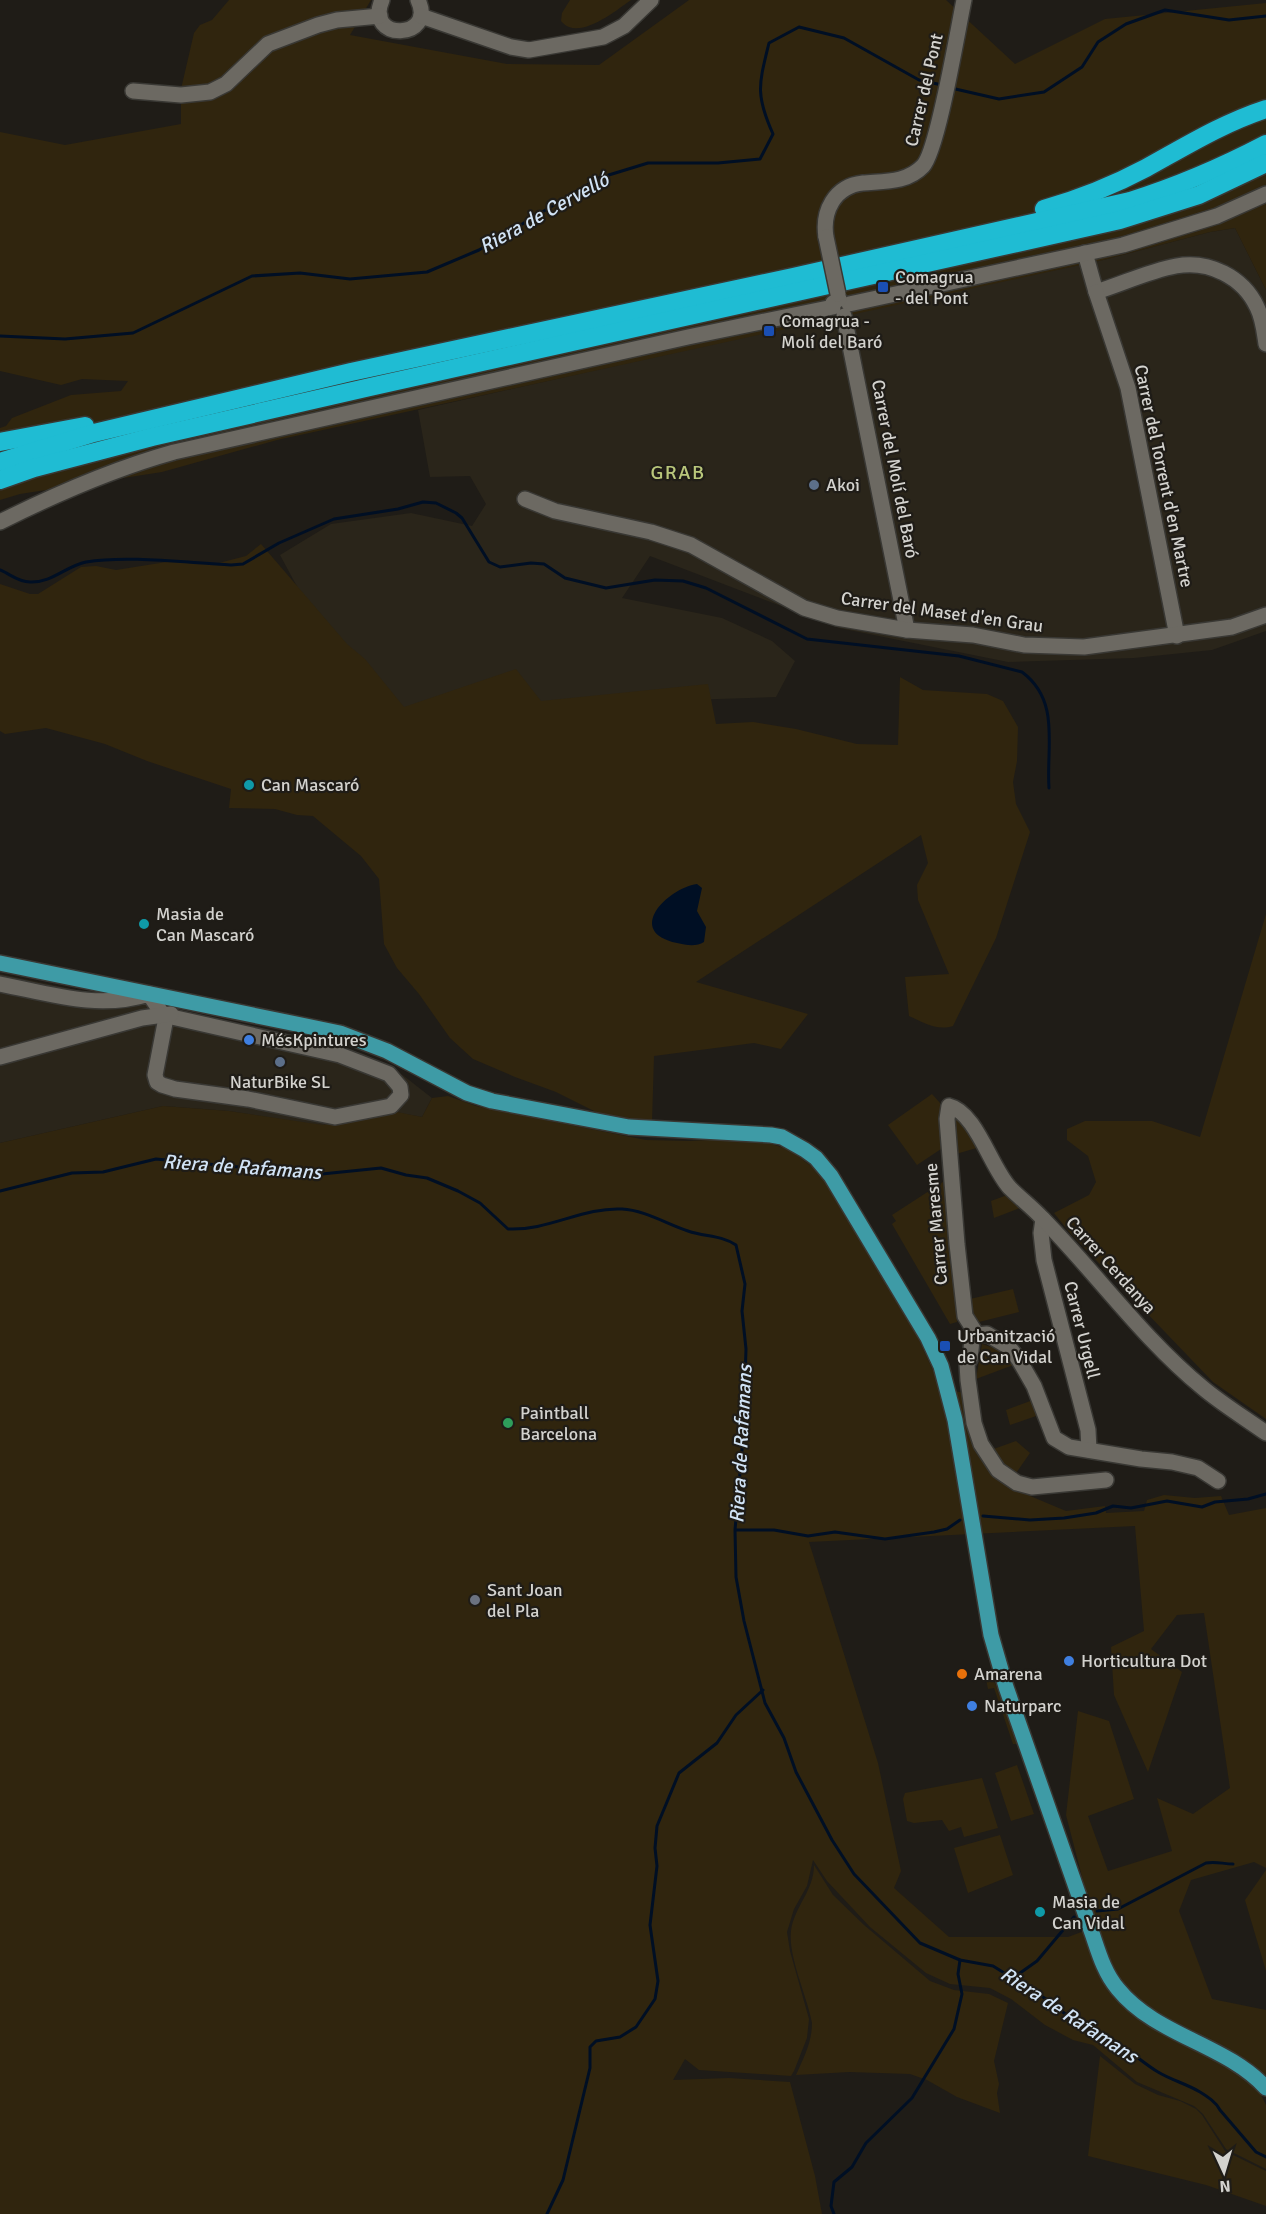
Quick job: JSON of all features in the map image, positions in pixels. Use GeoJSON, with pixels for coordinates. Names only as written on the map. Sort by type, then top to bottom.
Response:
{"type":"FeatureCollection","features":[{"type":"Feature","properties":{"kind":"highway"},"geometry":{"type":"LineString","coordinates":[[969,238],[1008,221],[1105,187],[1144,169],[1226,124],[1266,109]]}},
{"type":"Feature","properties":{"kind":"highway"},"geometry":{"type":"LineString","coordinates":[[0,462],[94,433],[351,372],[1130,201],[1204,175],[1266,144]]}},
{"type":"Feature","properties":{"kind":"highway"},"geometry":{"type":"LineString","coordinates":[[0,480],[34,468],[152,438],[370,387],[1120,220],[1199,195],[1266,163]]}},
{"type":"Feature","properties":{"kind":"highway"},"geometry":{"type":"LineString","coordinates":[[0,442],[58,430],[173,415]]}},
{"type":"Feature","properties":{"kind":"main road"},"geometry":{"type":"LineString","coordinates":[[0,963],[310,1025],[353,1036],[467,1093],[492,1101],[629,1127],[748,1132],[782,1137],[792,1141],[816,1158],[843,1193],[928,1338],[947,1386],[991,1635],[1006,1687],[1107,1972],[1117,1988],[1132,2004],[1239,2067],[1266,2088]]}},
{"type":"Feature","properties":{"kind":"street"},"geometry":{"type":"LineString","coordinates":[[133,91],[181,95],[210,92],[226,84],[268,44],[380,5],[387,28],[400,32],[413,28],[421,16],[422,9],[418,0]]}},
{"type":"Feature","properties":{"kind":"street"},"geometry":{"type":"LineString","coordinates":[[421,16],[511,47],[529,50],[603,37],[624,26],[651,0]]}},
{"type":"Feature","properties":{"kind":"street","name":"Carrer del Pont"},"geometry":{"type":"LineString","coordinates":[[841,304],[826,237],[826,213],[833,200],[853,185],[888,182],[915,172],[926,163],[935,135],[964,0]]}},
{"type":"Feature","properties":{"kind":"street"},"geometry":{"type":"LineString","coordinates":[[0,522],[89,481],[142,461],[174,452],[688,336],[1084,254],[1180,229],[1217,216],[1266,194]]}},
{"type":"Feature","properties":{"kind":"street"},"geometry":{"type":"LineString","coordinates":[[1084,254],[1096,292],[1173,266],[1192,264],[1213,268],[1235,279],[1252,297],[1262,320],[1266,344]]}},
{"type":"Feature","properties":{"kind":"street","name":"Carrer del Torrent d'en Martre"},"geometry":{"type":"LineString","coordinates":[[1096,292],[1128,387],[1177,636]]}},
{"type":"Feature","properties":{"kind":"street","name":"Carrer del Molí del Baró"},"geometry":{"type":"LineString","coordinates":[[841,304],[907,630]]}},
{"type":"Feature","properties":{"kind":"street","name":"Carrer del Maset d'en Grau"},"geometry":{"type":"LineString","coordinates":[[525,499],[555,511],[651,532],[692,545],[804,608],[837,618],[907,630],[973,635],[1024,645],[1061,648],[1113,645],[1233,627],[1266,615]]}},
{"type":"Feature","properties":{"kind":"street"},"geometry":{"type":"LineString","coordinates":[[0,984],[79,1000],[109,1002],[149,994],[163,1015],[165,1023],[155,1076],[157,1082],[175,1089],[248,1099],[334,1117],[392,1106],[401,1095],[400,1087],[389,1074],[340,1055],[163,1015]]}},
{"type":"Feature","properties":{"kind":"street"},"geometry":{"type":"LineString","coordinates":[[79,1000],[96,1006],[101,1011],[102,1016],[97,1031]]}},
{"type":"Feature","properties":{"kind":"street"},"geometry":{"type":"LineString","coordinates":[[0,1057],[163,1015],[217,1007]]}},
{"type":"Feature","properties":{"kind":"street","name":"Carrer Cerdanya"},"geometry":{"type":"LineString","coordinates":[[949,1106],[956,1108],[969,1120],[1002,1178],[1043,1219],[1167,1354],[1202,1388],[1266,1433]]}},
{"type":"Feature","properties":{"kind":"street","name":"Carrer Maresme"},"geometry":{"type":"LineString","coordinates":[[949,1106],[947,1119],[957,1244],[965,1317],[974,1342]]}},
{"type":"Feature","properties":{"kind":"street","name":"Carrer Urgell"},"geometry":{"type":"LineString","coordinates":[[1043,1219],[1041,1233],[1044,1260],[1088,1430],[1089,1450]]}},
{"type":"Feature","properties":{"kind":"street"},"geometry":{"type":"LineString","coordinates":[[1106,1480],[1032,1487],[1017,1483],[1007,1477],[992,1463],[981,1444],[974,1423],[968,1385],[968,1364],[974,1342],[992,1335],[1009,1347],[1034,1386],[1054,1438],[1069,1446],[1198,1468],[1218,1481]]}},
{"type":"Feature","properties":{"kind":"street"},"geometry":{"type":"LineString","coordinates":[[947,1386],[968,1364]]}},
{"type":"Feature","properties":{"kind":"street"},"geometry":{"type":"LineString","coordinates":[[947,1386],[968,1385]]}},
{"type":"Feature","properties":{"kind":"shaded area"},"geometry":{"type":"Polygon","coordinates":[[[229,0],[371,0],[350,35],[507,64],[599,65],[689,0],[946,0],[1015,64],[1105,19],[1266,3],[1266,290],[1235,228],[1210,232],[1103,260],[277,440],[162,472],[20,494],[0,500],[0,428],[6,426],[12,418],[71,395],[121,391],[128,381],[82,379],[61,385],[0,371],[0,132],[65,145],[181,124],[181,89],[194,33],[200,25],[212,20],[229,0]]]}},
{"type":"Feature","properties":{"kind":"shaded area"},"geometry":{"type":"Polygon","coordinates":[[[570,0],[631,0],[602,20],[576,28],[568,27],[561,21],[562,13],[570,0]]]}},
{"type":"Feature","properties":{"kind":"shaded area"},"geometry":{"type":"Polygon","coordinates":[[[1235,228],[1266,290],[1266,631],[1212,650],[1134,658],[1008,662],[839,628],[650,556],[622,598],[722,618],[772,641],[795,661],[776,697],[534,705],[395,714],[314,618],[280,555],[331,524],[411,513],[472,526],[486,504],[470,476],[430,477],[418,410],[864,310],[1103,260],[1210,232],[1235,228]]]}},
{"type":"Feature","properties":{"kind":"shaded area"},"geometry":{"type":"Polygon","coordinates":[[[261,544],[347,644],[365,659],[404,707],[516,669],[541,701],[708,684],[716,724],[753,722],[796,729],[857,744],[898,745],[900,677],[923,690],[987,694],[1003,701],[1018,727],[1017,761],[1013,782],[1016,804],[1030,832],[996,938],[953,1026],[936,1027],[909,1016],[905,977],[949,974],[918,900],[917,885],[928,863],[921,835],[696,982],[808,1014],[781,1049],[754,1043],[654,1056],[652,1122],[602,1115],[556,1092],[473,1059],[450,1038],[419,994],[397,968],[384,944],[379,879],[361,856],[313,816],[297,815],[275,809],[229,808],[231,789],[147,761],[105,744],[46,728],[5,734],[0,731],[0,584],[30,594],[38,594],[81,567],[96,566],[116,570],[179,560],[215,564],[246,556],[261,544]]]}},
{"type":"Feature","properties":{"kind":"shaded area"},"geometry":{"type":"Polygon","coordinates":[[[1266,914],[1266,1419],[1213,1382],[1070,1233],[1054,1213],[1089,1195],[1096,1182],[1088,1156],[1067,1140],[1067,1129],[1085,1121],[1152,1121],[1200,1137],[1266,914]]]}},
{"type":"Feature","properties":{"kind":"shaded area"},"geometry":{"type":"Polygon","coordinates":[[[0,974],[316,1040],[364,1054],[395,1069],[432,1098],[422,1117],[395,1112],[325,1126],[229,1111],[163,1106],[0,1143],[0,974]]]}},
{"type":"Feature","properties":{"kind":"shaded area"},"geometry":{"type":"Polygon","coordinates":[[[932,1094],[940,1103],[944,1147],[917,1165],[888,1125],[932,1094]]]}},
{"type":"Feature","properties":{"kind":"shaded area"},"geometry":{"type":"Polygon","coordinates":[[[448,1096],[476,1106],[646,1140],[763,1141],[790,1150],[819,1172],[903,1305],[941,1388],[964,1393],[996,1474],[1023,1493],[1066,1511],[1105,1506],[1106,1513],[1144,1511],[1147,1500],[1164,1495],[1195,1498],[1221,1496],[1229,1515],[1266,1508],[1266,1868],[1254,1862],[1191,1880],[1179,1911],[1212,1999],[1266,2010],[1266,2095],[1261,2095],[1266,2105],[1266,2169],[1226,2149],[1203,2114],[1194,2106],[1137,2082],[1093,2045],[1073,2040],[1045,2025],[1011,1999],[990,1988],[950,1984],[926,1973],[870,1927],[827,1881],[813,1860],[807,1886],[794,1909],[787,1932],[809,2019],[807,2038],[791,2076],[699,2070],[685,2059],[673,2080],[729,2078],[790,2082],[815,2176],[822,2214],[0,2214],[0,1143],[163,1106],[229,1111],[323,1125],[397,1112],[422,1117],[432,1098],[448,1096]],[[1135,1526],[809,1542],[878,1763],[901,1871],[894,1888],[949,1937],[1068,1937],[1095,1927],[1066,1815],[1078,1711],[1109,1721],[1134,1799],[1088,1816],[1108,1871],[1172,1851],[1157,1798],[1193,1814],[1230,1788],[1204,1613],[1177,1615],[1151,1649],[1182,1672],[1148,1772],[1114,1695],[1111,1647],[1144,1631],[1135,1526]]]}},
{"type":"Feature","properties":{"kind":"shaded area"},"geometry":{"type":"Polygon","coordinates":[[[955,1117],[980,1147],[956,1154],[953,1118],[955,1117]]]}},
{"type":"Feature","properties":{"kind":"shaded area"},"geometry":{"type":"Polygon","coordinates":[[[946,1180],[957,1322],[950,1324],[892,1224],[896,1221],[892,1215],[946,1180]]]}},
{"type":"Feature","properties":{"kind":"shaded area"},"geometry":{"type":"Polygon","coordinates":[[[1010,1194],[1025,1206],[994,1218],[991,1201],[1010,1194]]]}},
{"type":"Feature","properties":{"kind":"shaded area"},"geometry":{"type":"Polygon","coordinates":[[[1013,1289],[1019,1312],[979,1322],[974,1315],[970,1299],[1013,1289]]]}},
{"type":"Feature","properties":{"kind":"shaded area"},"geometry":{"type":"Polygon","coordinates":[[[982,1344],[1006,1352],[1016,1364],[976,1379],[982,1344]]]}},
{"type":"Feature","properties":{"kind":"shaded area"},"geometry":{"type":"Polygon","coordinates":[[[1033,1400],[1039,1415],[1010,1425],[1006,1410],[1033,1400]]]}},
{"type":"Feature","properties":{"kind":"shaded area"},"geometry":{"type":"Polygon","coordinates":[[[1016,1441],[1030,1453],[1014,1476],[988,1451],[1016,1441]]]}},
{"type":"Feature","properties":{"kind":"shaded area"},"geometry":{"type":"Polygon","coordinates":[[[990,1678],[995,1683],[1017,1744],[1013,1744],[994,1688],[988,1689],[986,1679],[990,1678]]]}},
{"type":"Feature","properties":{"kind":"shaded area"},"geometry":{"type":"Polygon","coordinates":[[[1017,1765],[1034,1814],[1011,1821],[995,1773],[1017,1765]]]}},
{"type":"Feature","properties":{"kind":"shaded area"},"geometry":{"type":"Polygon","coordinates":[[[982,1778],[998,1828],[964,1837],[961,1827],[949,1831],[942,1820],[914,1823],[907,1821],[903,1799],[905,1793],[982,1778]]]}},
{"type":"Feature","properties":{"kind":"shaded area"},"geometry":{"type":"Polygon","coordinates":[[[1000,1835],[1013,1875],[968,1893],[954,1848],[1000,1835]]]}},
{"type":"Feature","properties":{"kind":"shaded area"},"geometry":{"type":"Polygon","coordinates":[[[814,1865],[833,1895],[864,1925],[930,1981],[954,1990],[989,1994],[1008,2003],[994,2061],[999,2084],[997,2093],[1000,2113],[957,2097],[927,2080],[910,2074],[849,2072],[796,2075],[809,2043],[812,2023],[792,1953],[791,1931],[796,1914],[811,1883],[814,1865]]]}},
{"type":"Feature","properties":{"kind":"shaded area"},"geometry":{"type":"Polygon","coordinates":[[[1266,1870],[1266,1971],[1245,1900],[1266,1870]]]}},
{"type":"Feature","properties":{"kind":"shaded area"},"geometry":{"type":"Polygon","coordinates":[[[1100,2056],[1135,2084],[1196,2109],[1225,2151],[1266,2171],[1266,2206],[1206,2185],[1088,2156],[1100,2056]]]}},
{"type":"Feature","properties":{"kind":"water"},"geometry":{"type":"Polygon","coordinates":[[[697,884],[702,888],[697,911],[706,927],[704,942],[698,945],[687,945],[662,938],[654,930],[652,921],[656,911],[673,894],[697,884]]]}},
{"type":"Feature","properties":{"kind":"waterway","name":"Riera de Cervelló"},"geometry":{"type":"LineString","coordinates":[[951,88],[999,99],[1044,92],[1082,67],[1098,42],[1126,24],[1165,10],[1229,20],[1266,16]]}},
{"type":"Feature","properties":{"kind":"waterway","name":"Riera de Cervelló"},"geometry":{"type":"LineString","coordinates":[[0,336],[65,339],[133,333],[252,276],[300,273],[350,279],[427,272],[479,250],[599,178],[648,163],[718,163],[760,159],[773,134],[763,109],[760,89],[769,43],[799,27],[844,38],[919,80],[942,85]]}},
{"type":"Feature","properties":{"kind":"waterway"},"geometry":{"type":"LineString","coordinates":[[0,570],[26,582],[38,582],[79,564],[102,560],[139,559],[243,564],[279,543],[334,519],[398,509],[423,502],[436,503],[462,518],[489,562],[500,567],[531,563],[544,564],[565,578],[606,588],[655,580],[683,581],[706,588],[807,639],[959,656],[1022,672],[1034,684],[1047,711],[1049,788]]}},
{"type":"Feature","properties":{"kind":"waterway","name":"Riera de Rafamans"},"geometry":{"type":"LineString","coordinates":[[0,1191],[72,1173],[103,1172],[156,1159],[249,1168],[278,1168],[312,1175],[381,1168],[427,1178],[458,1191],[480,1203],[508,1229],[523,1229],[593,1212],[622,1209],[639,1212],[688,1231],[725,1239],[736,1245],[745,1284],[742,1311],[746,1349],[743,1438],[735,1530],[736,1577],[744,1621],[765,1703],[784,1738],[796,1772],[832,1840],[854,1874],[920,1943],[960,1960],[993,1966],[1046,1999],[1086,2030],[1104,2035],[1158,2072],[1200,2092],[1216,2105],[1256,2152],[1266,2157]]}},
{"type":"Feature","properties":{"kind":"waterway"},"geometry":{"type":"LineString","coordinates":[[983,1516],[1030,1520],[1064,1518],[1096,1513],[1113,1506],[1131,1508],[1167,1501],[1202,1507],[1215,1502],[1248,1499],[1266,1494]]}},
{"type":"Feature","properties":{"kind":"waterway"},"geometry":{"type":"LineString","coordinates":[[736,1530],[774,1530],[808,1536],[835,1532],[885,1539],[947,1529],[960,1520]]}},
{"type":"Feature","properties":{"kind":"waterway"},"geometry":{"type":"LineString","coordinates":[[547,2214],[563,2180],[590,2068],[590,2047],[596,2041],[620,2037],[636,2027],[655,1999],[658,1981],[650,1925],[657,1866],[655,1848],[657,1826],[679,1773],[717,1743],[736,1715],[763,1690]]}},
{"type":"Feature","properties":{"kind":"waterway"},"geometry":{"type":"LineString","coordinates":[[1097,1911],[1118,1909],[1206,1863],[1233,1864]]}},
{"type":"Feature","properties":{"kind":"waterway"},"geometry":{"type":"LineString","coordinates":[[1013,1978],[1037,1961],[1074,1917]]}},
{"type":"Feature","properties":{"kind":"waterway"},"geometry":{"type":"LineString","coordinates":[[834,2214],[831,2206],[834,2182],[852,2167],[866,2143],[912,2098],[954,2029],[962,1994],[958,1974],[960,1960]]}},
{"type":"Feature","properties":{"kind":"place","name":"Comagrua - del Pont"},"geometry":{"type":"Point","coordinates":[883,287]}},
{"type":"Feature","properties":{"kind":"place","name":"Comagrua - Molí del Baró"},"geometry":{"type":"Point","coordinates":[769,331]}},
{"type":"Feature","properties":{"kind":"place","name":"Akoi"},"geometry":{"type":"Point","coordinates":[814,485]}},
{"type":"Feature","properties":{"kind":"place","name":"Can Mascaró"},"geometry":{"type":"Point","coordinates":[249,785]}},
{"type":"Feature","properties":{"kind":"place","name":"Masia de Can Mascaró"},"geometry":{"type":"Point","coordinates":[144,924]}},
{"type":"Feature","properties":{"kind":"place","name":"MésKpintures"},"geometry":{"type":"Point","coordinates":[249,1040]}},
{"type":"Feature","properties":{"kind":"place","name":"NaturBike SL"},"geometry":{"type":"Point","coordinates":[280,1062]}},
{"type":"Feature","properties":{"kind":"place","name":"Urbanització de Can Vidal"},"geometry":{"type":"Point","coordinates":[945,1346]}},
{"type":"Feature","properties":{"kind":"place","name":"Paintball Barcelona"},"geometry":{"type":"Point","coordinates":[508,1423]}},
{"type":"Feature","properties":{"kind":"place","name":"Sant Joan del Pla"},"geometry":{"type":"Point","coordinates":[475,1600]}},
{"type":"Feature","properties":{"kind":"place","name":"Horticultura Dot"},"geometry":{"type":"Point","coordinates":[1069,1661]}},
{"type":"Feature","properties":{"kind":"place","name":"Amarena"},"geometry":{"type":"Point","coordinates":[962,1674]}},
{"type":"Feature","properties":{"kind":"place","name":"Naturparc"},"geometry":{"type":"Point","coordinates":[972,1706]}},
{"type":"Feature","properties":{"kind":"place","name":"Masia de Can Vidal"},"geometry":{"type":"Point","coordinates":[1040,1912]}},
{"type":"Feature","properties":{"kind":"district","name":"GRAB"},"geometry":{"type":"Point","coordinates":[678,472]}}]}
